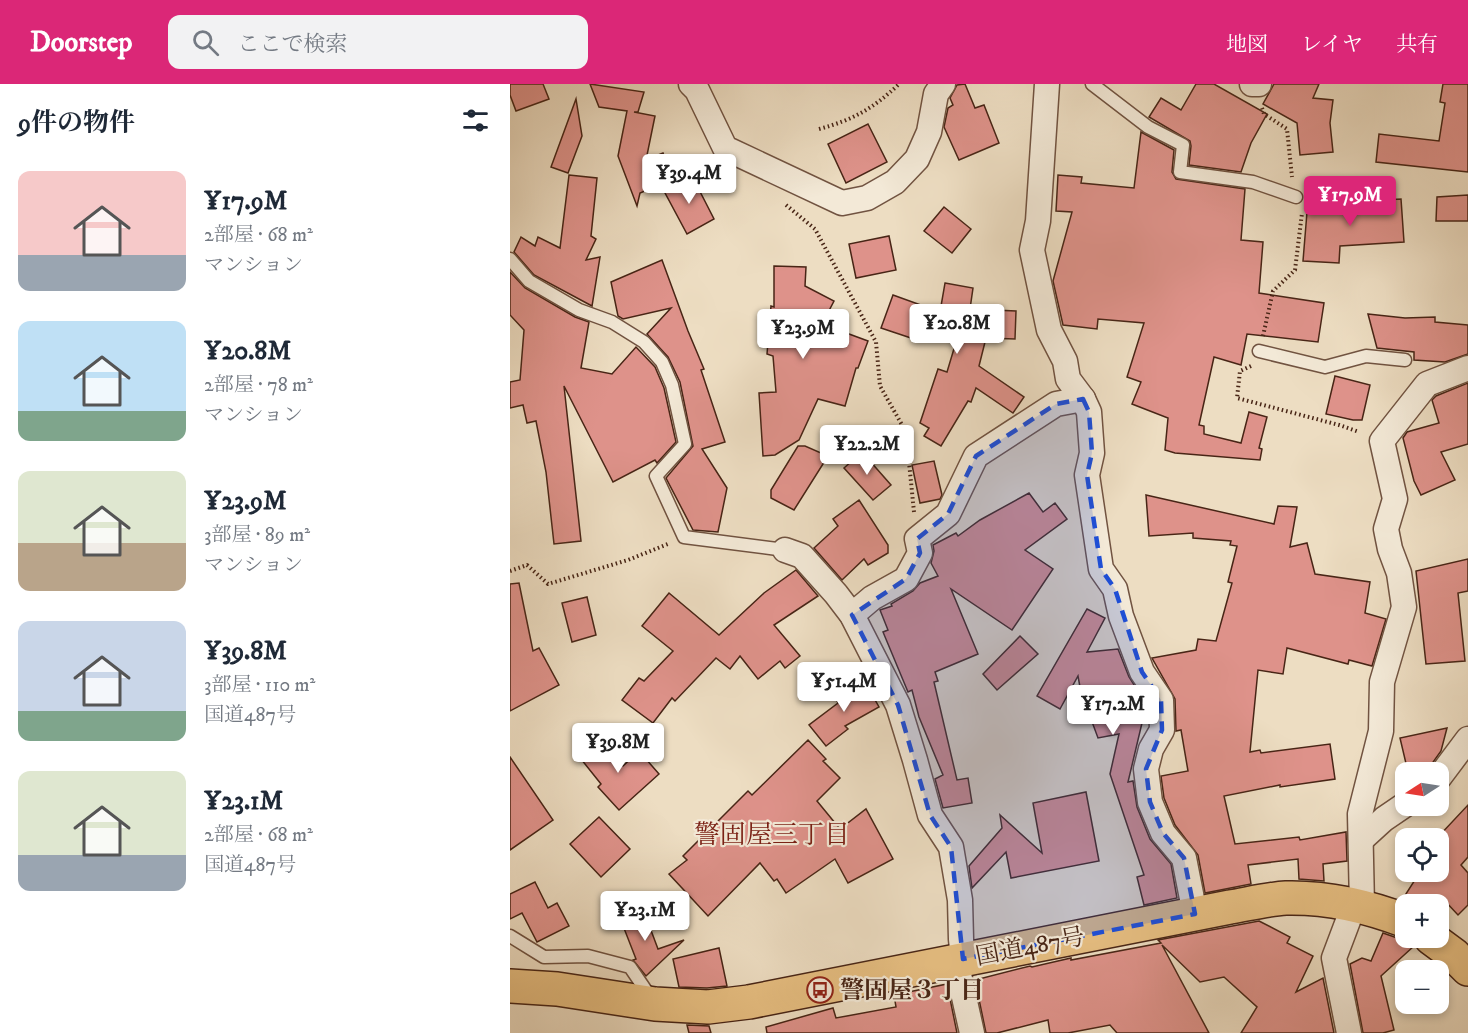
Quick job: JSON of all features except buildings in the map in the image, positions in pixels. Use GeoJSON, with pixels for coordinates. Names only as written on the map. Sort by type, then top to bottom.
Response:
{"type":"FeatureCollection","features":[{"type":"Feature","properties":{"kind":"highway","name":"国道487号"},"geometry":{"type":"LineString","coordinates":[[510,986],[557,989],[655,1004],[708,1007],[749,1002],[1285,898],[1338,901],[1395,917]]}},
{"type":"Feature","properties":{"kind":"highway"},"geometry":{"type":"LineString","coordinates":[[1445,948],[1468,969]]}},
{"type":"Feature","properties":{"kind":"street"},"geometry":{"type":"LineString","coordinates":[[692,84],[725,148],[842,203],[867,198],[895,182],[917,159],[929,132],[936,93],[943,84]]}},
{"type":"Feature","properties":{"kind":"street"},"geometry":{"type":"LineString","coordinates":[[1047,84],[1038,221],[1032,250],[1048,330],[1065,361],[1068,380],[1083,399],[1089,412],[1092,453],[1087,475],[1101,569],[1115,589],[1121,616],[1142,672],[1161,700],[1162,730],[1151,749],[1146,769],[1150,802],[1163,833],[1184,858],[1195,914]]}},
{"type":"Feature","properties":{"kind":"street"},"geometry":{"type":"LineString","coordinates":[[1349,1033],[1334,958],[1358,906],[1360,814],[1381,731],[1382,682],[1404,607],[1399,573],[1390,549],[1386,529],[1395,499],[1382,441],[1427,384],[1468,368]]}},
{"type":"Feature","properties":{"kind":"street"},"geometry":{"type":"LineString","coordinates":[[852,615],[872,598],[906,579],[920,553],[917,539],[948,514],[976,456],[1056,404],[1083,399]]}},
{"type":"Feature","properties":{"kind":"street"},"geometry":{"type":"LineString","coordinates":[[784,550],[801,556],[852,615],[898,705],[930,815],[951,847],[960,900],[960,960],[972,1033]]}},
{"type":"Feature","properties":{"kind":"street"},"geometry":{"type":"LineString","coordinates":[[1449,765],[1468,740]]}},
{"type":"Feature","properties":{"kind":"street"},"geometry":{"type":"LineString","coordinates":[[1361,840],[1395,812]]}},
{"type":"Feature","properties":{"kind":"lane"},"geometry":{"type":"LineString","coordinates":[[1092,84],[1149,127],[1184,146],[1180,172],[1253,182],[1296,197]]}},
{"type":"Feature","properties":{"kind":"lane"},"geometry":{"type":"LineString","coordinates":[[510,259],[529,281],[579,310],[612,322],[644,342],[662,362],[672,385],[685,444],[656,476],[684,537],[784,550]]}},
{"type":"Feature","properties":{"kind":"lane"},"geometry":{"type":"LineString","coordinates":[[1259,351],[1325,367],[1366,356],[1405,360]]}},
{"type":"Feature","properties":{"kind":"lane"},"geometry":{"type":"LineString","coordinates":[[510,936],[544,957],[588,956],[630,967],[655,1004]]}},
{"type":"Feature","properties":{"kind":"path"},"geometry":{"type":"LineString","coordinates":[[819,129],[844,123],[879,102],[899,84]]}},
{"type":"Feature","properties":{"kind":"path"},"geometry":{"type":"LineString","coordinates":[[1256,84],[1264,114],[1287,129],[1293,191],[1302,213],[1295,270],[1273,291],[1256,364],[1240,371],[1237,398],[1339,425],[1382,441]]}},
{"type":"Feature","properties":{"kind":"path"},"geometry":{"type":"LineString","coordinates":[[779,199],[815,229],[876,342],[880,386],[906,432],[917,539]]}},
{"type":"Feature","properties":{"kind":"path"},"geometry":{"type":"LineString","coordinates":[[510,571],[527,565],[548,584],[628,560],[684,537]]}},
{"type":"Feature","properties":{"kind":"highlighted area"},"geometry":{"type":"Polygon","coordinates":[[[1083,399],[1089,412],[1092,453],[1087,475],[1101,569],[1115,589],[1142,672],[1161,700],[1162,730],[1146,769],[1150,802],[1163,833],[1184,858],[1195,914],[963,959],[951,847],[930,815],[898,705],[852,615],[906,579],[920,553],[917,539],[948,514],[976,456],[1056,404],[1083,399]]]}},
{"type":"Feature","properties":{"kind":"place","name":"警固屋３丁目"},"geometry":{"type":"Point","coordinates":[820,990]}},
{"type":"Feature","properties":{"kind":"district","name":"警固屋三丁目"},"geometry":{"type":"Point","coordinates":[772,834]}}]}
